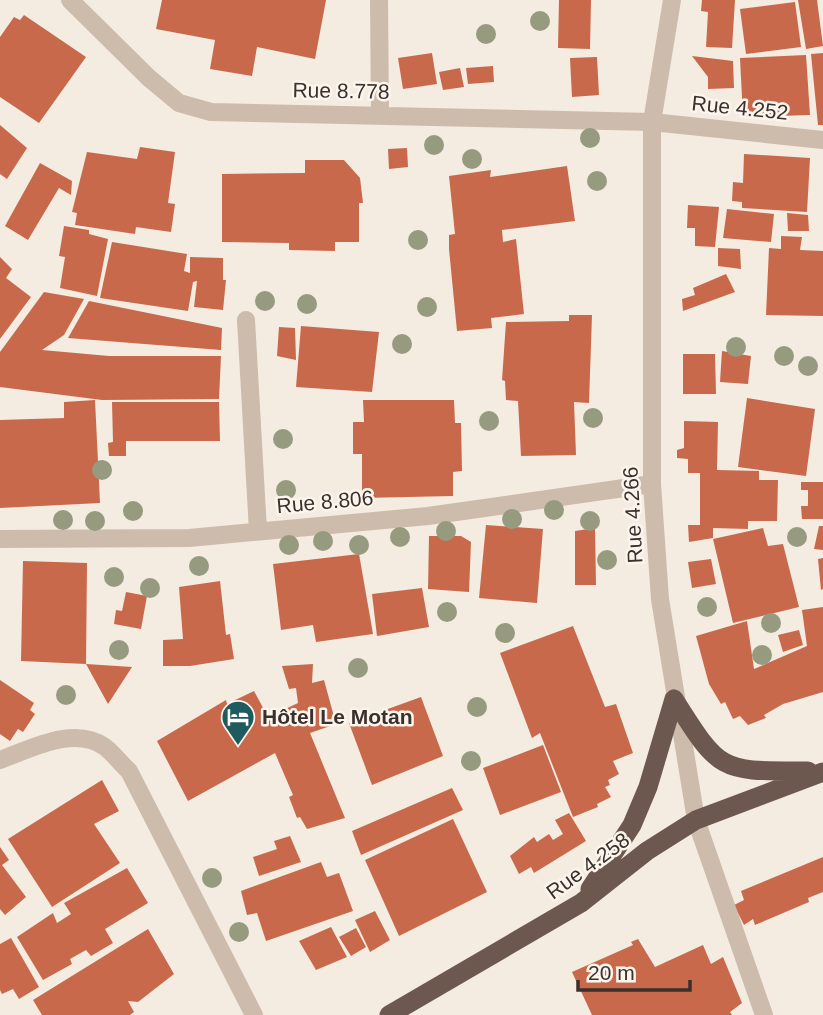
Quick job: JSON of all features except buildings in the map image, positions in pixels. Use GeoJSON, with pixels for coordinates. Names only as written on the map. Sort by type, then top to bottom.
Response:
{"type":"FeatureCollection","features":[{"type":"Feature","properties":{"kind":"highway"},"geometry":{"type":"LineString","coordinates":[[674,699],[704,747],[726,765],[753,771],[823,772]]}},
{"type":"Feature","properties":{"kind":"highway"},"geometry":{"type":"LineString","coordinates":[[581,903],[632,825],[648,787],[674,699]]}},
{"type":"Feature","properties":{"kind":"highway","name":"Rue 4.258"},"geometry":{"type":"LineString","coordinates":[[389,1015],[581,903],[648,851],[696,820],[823,772]]}},
{"type":"Feature","properties":{"kind":"street","name":"Rue 8.778"},"geometry":{"type":"LineString","coordinates":[[71,0],[149,78],[179,103],[211,112],[652,122]]}},
{"type":"Feature","properties":{"kind":"street"},"geometry":{"type":"LineString","coordinates":[[379,0],[380,115]]}},
{"type":"Feature","properties":{"kind":"street","name":"Rue 4.266"},"geometry":{"type":"LineString","coordinates":[[672,0],[652,122],[652,484],[660,598],[674,699],[696,820],[764,1015]]}},
{"type":"Feature","properties":{"kind":"street","name":"Rue 4.252"},"geometry":{"type":"LineString","coordinates":[[652,122],[823,139]]}},
{"type":"Feature","properties":{"kind":"street"},"geometry":{"type":"LineString","coordinates":[[247,320],[258,531]]}},
{"type":"Feature","properties":{"kind":"street","name":"Rue 8.806"},"geometry":{"type":"LineString","coordinates":[[0,539],[189,538],[497,508],[575,493],[652,484]]}},
{"type":"Feature","properties":{"kind":"street"},"geometry":{"type":"LineString","coordinates":[[0,760],[63,739],[87,738],[105,747],[129,771],[254,1015]]}},
{"type":"Feature","properties":{"kind":"place","name":"Hôtel Le Motan"},"geometry":{"type":"Point","coordinates":[238,747]}}]}
